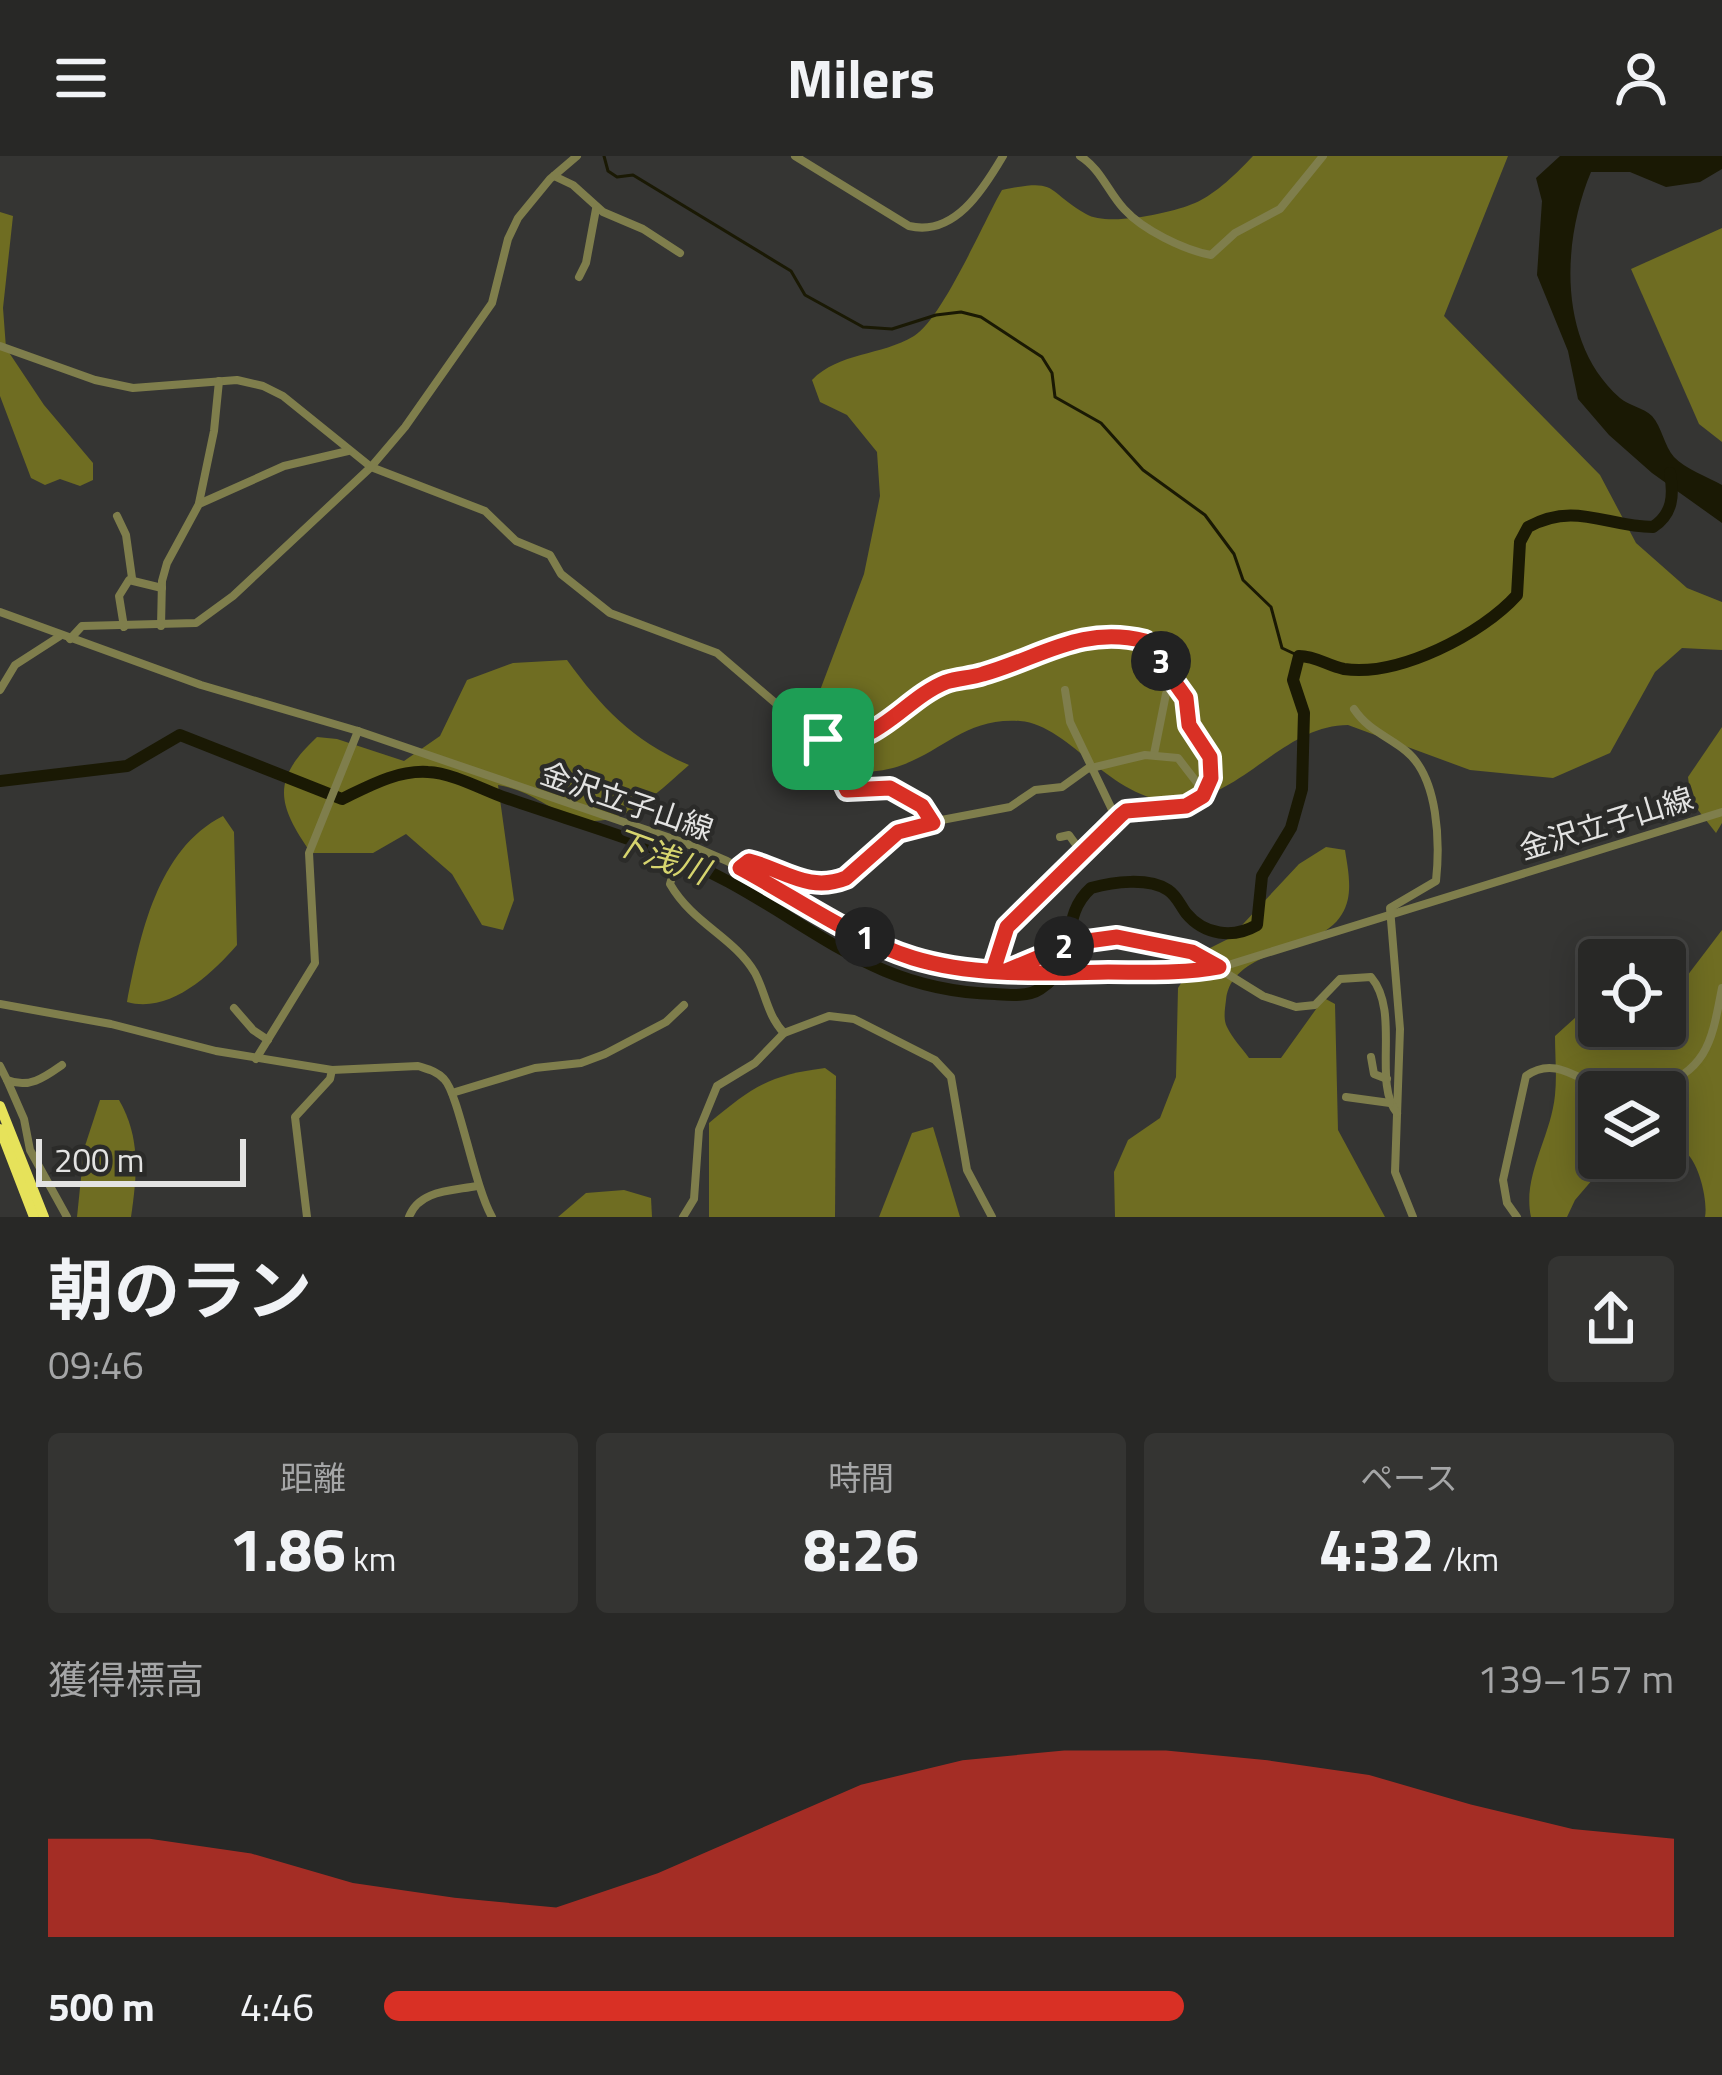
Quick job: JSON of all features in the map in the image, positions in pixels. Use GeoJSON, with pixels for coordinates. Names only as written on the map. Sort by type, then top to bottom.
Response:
{"type":"FeatureCollection","features":[{"type":"Feature","properties":{"kind":"highway"},"geometry":{"type":"LineString","coordinates":[[0,1106],[44,1217]]}},
{"type":"Feature","properties":{"kind":"highway"},"geometry":{"type":"LineString","coordinates":[[0,1129],[34,1217]]}},
{"type":"Feature","properties":{"kind":"street"},"geometry":{"type":"LineString","coordinates":[[0,690],[15,665],[82,626],[184,626],[208,616],[371,467],[405,427],[492,303],[512,229],[554,176],[577,156]]}},
{"type":"Feature","properties":{"kind":"street"},"geometry":{"type":"LineString","coordinates":[[795,156],[909,226],[930,229],[955,218],[1003,156]]}},
{"type":"Feature","properties":{"kind":"street"},"geometry":{"type":"LineString","coordinates":[[1080,156],[1094,165],[1121,206],[1140,223],[1211,255],[1235,233],[1280,209],[1323,156]]}},
{"type":"Feature","properties":{"kind":"street"},"geometry":{"type":"LineString","coordinates":[[554,176],[573,185],[596,207],[643,229],[680,254]]}},
{"type":"Feature","properties":{"kind":"street"},"geometry":{"type":"LineString","coordinates":[[579,277],[596,207]]}},
{"type":"Feature","properties":{"kind":"street"},"geometry":{"type":"LineString","coordinates":[[0,346],[95,380],[133,388],[219,380],[253,383],[283,397],[371,467],[485,511],[516,542],[550,555],[561,574],[610,614],[717,653],[796,722],[823,739],[865,735],[886,726],[901,710],[946,682],[982,674],[1064,641],[1145,641],[1186,698],[1189,725],[1212,764],[1205,793],[1174,810],[1126,811],[1007,927],[993,971]]}},
{"type":"Feature","properties":{"kind":"street"},"geometry":{"type":"LineString","coordinates":[[161,626],[166,563],[199,504],[219,380]]}},
{"type":"Feature","properties":{"kind":"street"},"geometry":{"type":"LineString","coordinates":[[199,504],[284,466],[350,451]]}},
{"type":"Feature","properties":{"kind":"street"},"geometry":{"type":"LineString","coordinates":[[117,515],[126,535],[132,578],[119,596],[124,627]]}},
{"type":"Feature","properties":{"kind":"street"},"geometry":{"type":"LineString","coordinates":[[132,578],[162,588]]}},
{"type":"Feature","properties":{"kind":"street","name":"金沢立子山線"},"geometry":{"type":"LineString","coordinates":[[0,612],[201,685],[358,731],[682,842],[740,868],[885,948],[939,964],[993,971],[1197,971],[1219,967],[1721,816]]}},
{"type":"Feature","properties":{"kind":"street"},"geometry":{"type":"LineString","coordinates":[[1065,689],[1070,722],[1117,820]]}},
{"type":"Feature","properties":{"kind":"street"},"geometry":{"type":"LineString","coordinates":[[1154,754],[1166,694]]}},
{"type":"Feature","properties":{"kind":"street"},"geometry":{"type":"LineString","coordinates":[[1354,709],[1374,732],[1409,754],[1431,799],[1437,879],[1392,904],[1390,915],[1400,1029],[1395,1172],[1413,1217]]}},
{"type":"Feature","properties":{"kind":"street"},"geometry":{"type":"LineString","coordinates":[[256,1058],[315,963],[309,853],[358,731]]}},
{"type":"Feature","properties":{"kind":"street"},"geometry":{"type":"LineString","coordinates":[[823,739],[847,790],[890,788],[922,806],[933,823]]}},
{"type":"Feature","properties":{"kind":"street"},"geometry":{"type":"LineString","coordinates":[[740,868],[749,861],[810,884],[836,882],[898,832],[1010,807],[1035,790],[1062,787],[1093,767],[1154,754],[1178,758],[1205,793]]}},
{"type":"Feature","properties":{"kind":"street"},"geometry":{"type":"LineString","coordinates":[[1060,837],[1069,835],[1082,853]]}},
{"type":"Feature","properties":{"kind":"street"},"geometry":{"type":"LineString","coordinates":[[682,842],[670,884],[687,912],[736,951],[754,973],[772,1020],[784,1033]]}},
{"type":"Feature","properties":{"kind":"street"},"geometry":{"type":"LineString","coordinates":[[1006,971],[1070,944],[1117,937],[1192,952],[1247,988],[1296,1007],[1316,1005],[1340,979],[1366,976],[1376,980],[1388,1042],[1390,1102],[1396,1113]]}},
{"type":"Feature","properties":{"kind":"street"},"geometry":{"type":"LineString","coordinates":[[1685,1071],[1700,1062],[1717,1021],[1722,988]]}},
{"type":"Feature","properties":{"kind":"street"},"geometry":{"type":"LineString","coordinates":[[0,1004],[332,1070],[418,1066],[446,1080],[477,1186],[492,1217]]}},
{"type":"Feature","properties":{"kind":"street"},"geometry":{"type":"LineString","coordinates":[[452,1093],[535,1068],[581,1063],[605,1054],[666,1022],[684,1005]]}},
{"type":"Feature","properties":{"kind":"street"},"geometry":{"type":"LineString","coordinates":[[234,1008],[268,1040]]}},
{"type":"Feature","properties":{"kind":"street"},"geometry":{"type":"LineString","coordinates":[[683,1217],[694,1199],[697,1141],[709,1098],[718,1086],[760,1058],[784,1033],[824,1017],[845,1016],[942,1065],[954,1082],[968,1169],[992,1217]]}},
{"type":"Feature","properties":{"kind":"street"},"geometry":{"type":"LineString","coordinates":[[1371,1057],[1374,1074],[1387,1079]]}},
{"type":"Feature","properties":{"kind":"street"},"geometry":{"type":"LineString","coordinates":[[7,1080],[32,1083],[62,1065]]}},
{"type":"Feature","properties":{"kind":"street"},"geometry":{"type":"LineString","coordinates":[[0,1066],[24,1119],[30,1150],[67,1217]]}},
{"type":"Feature","properties":{"kind":"street"},"geometry":{"type":"LineString","coordinates":[[1516,1217],[1503,1180],[1526,1076],[1540,1068],[1565,1069],[1578,1077]]}},
{"type":"Feature","properties":{"kind":"street"},"geometry":{"type":"LineString","coordinates":[[307,1217],[295,1117],[330,1079],[332,1070]]}},
{"type":"Feature","properties":{"kind":"street"},"geometry":{"type":"LineString","coordinates":[[1346,1097],[1390,1102]]}},
{"type":"Feature","properties":{"kind":"street"},"geometry":{"type":"LineString","coordinates":[[409,1217],[414,1204],[426,1196],[477,1186]]}},
{"type":"Feature","properties":{"kind":"shaded area"},"geometry":{"type":"Polygon","coordinates":[[[1253,156],[1508,156],[1444,316],[1600,475],[1636,543],[1687,588],[1722,602],[1722,650],[1682,648],[1655,672],[1610,753],[1553,778],[1470,770],[1348,725],[1304,736],[1204,796],[1158,799],[1135,792],[1058,736],[1020,721],[968,730],[893,768],[819,771],[808,744],[819,693],[864,574],[880,496],[877,452],[847,415],[820,402],[812,380],[835,364],[901,342],[925,326],[949,291],[1002,190],[1043,186],[1096,218],[1140,217],[1203,199],[1253,156]]]}},
{"type":"Feature","properties":{"kind":"shaded area"},"geometry":{"type":"Polygon","coordinates":[[[1560,156],[1722,156],[1722,169],[1700,182],[1666,187],[1630,172],[1591,172],[1574,229],[1571,290],[1575,321],[1599,375],[1620,398],[1652,416],[1679,461],[1722,485],[1722,523],[1652,473],[1578,399],[1568,351],[1537,275],[1542,201],[1536,178],[1560,156]]]}},
{"type":"Feature","properties":{"kind":"shaded area"},"geometry":{"type":"Polygon","coordinates":[[[0,212],[13,216],[3,308],[6,348],[44,405],[93,463],[93,480],[80,486],[60,479],[45,485],[31,478],[0,396],[0,212]]]}},
{"type":"Feature","properties":{"kind":"shaded area"},"geometry":{"type":"Polygon","coordinates":[[[1722,228],[1722,442],[1699,424],[1631,269],[1722,228]]]}},
{"type":"Feature","properties":{"kind":"shaded area"},"geometry":{"type":"Polygon","coordinates":[[[567,660],[620,722],[689,765],[638,807],[592,821],[498,785],[514,900],[503,930],[482,925],[452,874],[406,834],[373,853],[311,853],[291,820],[284,793],[292,766],[317,737],[404,761],[440,736],[467,680],[513,663],[567,660]]]}},
{"type":"Feature","properties":{"kind":"shaded area"},"geometry":{"type":"Polygon","coordinates":[[[1722,727],[1722,823],[1716,833],[1691,801],[1688,777],[1722,727]]]}},
{"type":"Feature","properties":{"kind":"shaded area"},"geometry":{"type":"Polygon","coordinates":[[[223,816],[234,832],[237,945],[202,979],[173,997],[143,1004],[127,1002],[146,923],[167,872],[200,831],[223,816]]]}},
{"type":"Feature","properties":{"kind":"shaded area"},"geometry":{"type":"Polygon","coordinates":[[[1326,847],[1345,850],[1349,891],[1342,914],[1331,927],[1243,970],[1226,1000],[1225,1021],[1249,1058],[1281,1058],[1324,998],[1335,1004],[1338,1130],[1385,1217],[1115,1217],[1114,1172],[1128,1140],[1160,1118],[1176,1077],[1178,988],[1200,953],[1230,938],[1299,864],[1326,847]]]}},
{"type":"Feature","properties":{"kind":"shaded area"},"geometry":{"type":"Polygon","coordinates":[[[1722,930],[1722,1217],[1705,1217],[1704,1192],[1686,1153],[1686,1071],[1578,1071],[1578,1179],[1593,1179],[1567,1217],[1531,1217],[1530,1187],[1555,1095],[1555,1036],[1578,1017],[1578,1047],[1686,1047],[1687,976],[1722,930]]]}},
{"type":"Feature","properties":{"kind":"shaded area"},"geometry":{"type":"Polygon","coordinates":[[[825,1068],[836,1076],[835,1217],[709,1217],[709,1123],[762,1085],[825,1068]]]}},
{"type":"Feature","properties":{"kind":"shaded area"},"geometry":{"type":"Polygon","coordinates":[[[100,1100],[119,1100],[131,1128],[136,1172],[131,1217],[77,1217],[84,1149],[100,1100]]]}},
{"type":"Feature","properties":{"kind":"shaded area"},"geometry":{"type":"Polygon","coordinates":[[[933,1127],[960,1217],[879,1217],[912,1133],[933,1127]]]}},
{"type":"Feature","properties":{"kind":"shaded area"},"geometry":{"type":"Polygon","coordinates":[[[624,1190],[651,1198],[652,1217],[558,1217],[586,1193],[624,1190]]]}},
{"type":"Feature","properties":{"kind":"waterway"},"geometry":{"type":"LineString","coordinates":[[604,156],[608,171],[617,177],[633,175],[791,271],[805,295],[863,327],[892,329],[961,312],[981,317],[1042,357],[1052,373],[1055,397],[1101,423],[1143,470],[1205,515],[1234,554],[1243,580],[1271,607],[1282,648],[1299,656]]}},
{"type":"Feature","properties":{"kind":"waterway","name":"下浅川"},"geometry":{"type":"LineString","coordinates":[[0,781],[127,766],[180,735],[342,799],[394,776],[438,773],[703,869],[885,971],[954,990],[1024,994],[1040,989],[1061,966],[1074,913],[1091,888],[1151,883],[1171,892],[1193,920],[1210,930],[1238,932],[1257,925],[1262,876],[1291,828],[1302,789],[1304,713],[1293,680],[1299,656],[1366,670],[1438,650],[1483,624],[1517,595],[1520,542],[1528,527],[1561,516],[1653,527],[1670,503],[1670,473]]}},
{"type":"Feature","properties":{"kind":"route"},"geometry":{"type":"LineString","coordinates":[[823,739],[847,790],[890,788],[922,806],[933,823],[898,832],[836,882],[810,884],[749,861],[740,868],[885,948],[963,969],[993,971],[1070,972],[1219,967],[1192,952],[1117,937],[1082,941],[1006,971],[993,971],[1007,927],[1121,815],[1186,806],[1199,800],[1210,784],[1212,764],[1189,725],[1186,698],[1145,641],[1064,641],[1023,660],[946,682],[901,710],[886,726],[865,735],[823,739]]}}]}
